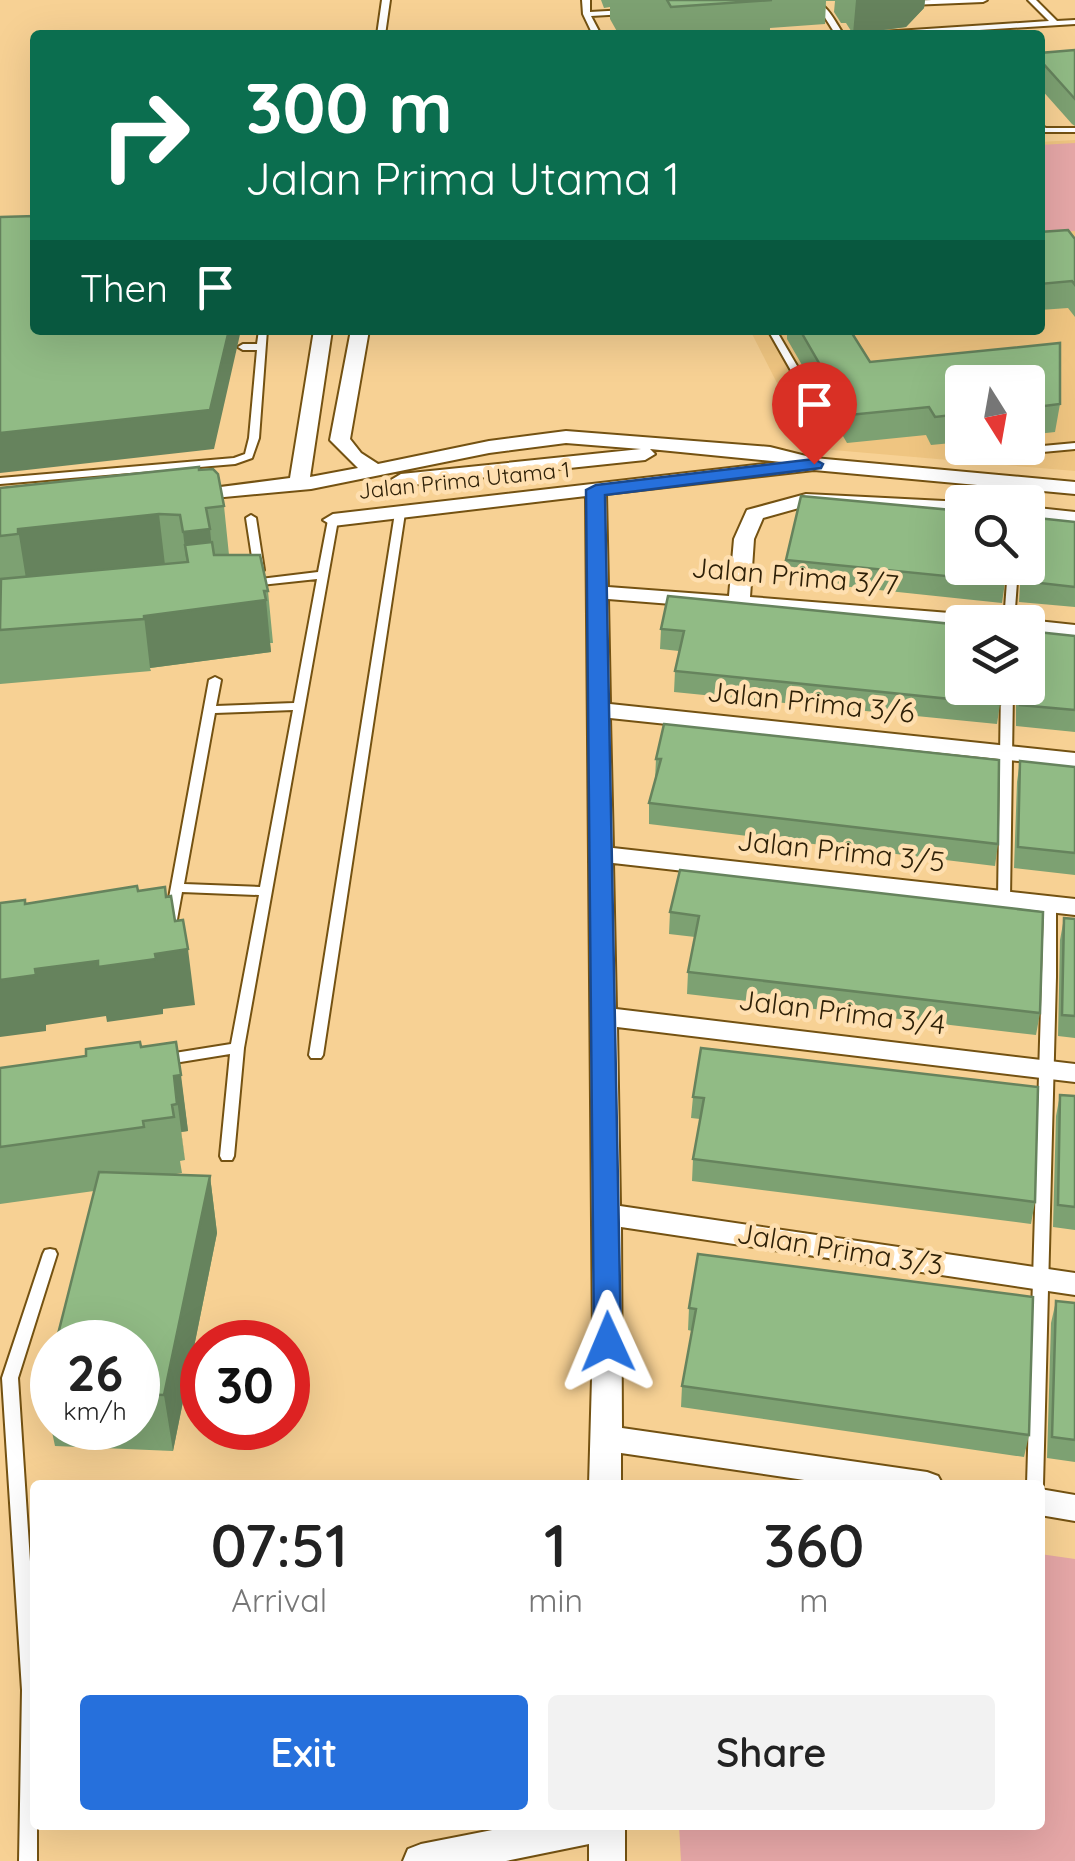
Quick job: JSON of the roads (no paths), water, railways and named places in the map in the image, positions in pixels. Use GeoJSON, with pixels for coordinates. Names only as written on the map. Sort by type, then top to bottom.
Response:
{"type":"FeatureCollection","features":[{"type":"Feature","properties":{"kind":"street"},"geometry":{"type":"LineString","coordinates":[[303,484],[300,479],[323,335]]}},
{"type":"Feature","properties":{"kind":"street"},"geometry":{"type":"LineString","coordinates":[[303,484],[340,440],[359,335]]}},
{"type":"Feature","properties":{"kind":"street"},"geometry":{"type":"LineString","coordinates":[[163,499],[303,484],[488,447],[566,437],[770,453],[814,464]]}},
{"type":"Feature","properties":{"kind":"street"},"geometry":{"type":"LineString","coordinates":[[340,440],[354,457],[375,470]]}},
{"type":"Feature","properties":{"kind":"street"},"geometry":{"type":"LineString","coordinates":[[303,484],[354,485],[646,454],[748,459],[769,470]]}},
{"type":"Feature","properties":{"kind":"street","name":"Jalan Prima Utama 1"},"geometry":{"type":"LineString","coordinates":[[334,520],[814,464],[1075,488]]}},
{"type":"Feature","properties":{"kind":"street"},"geometry":{"type":"LineString","coordinates":[[596,490],[606,1214],[604,1480]]}},
{"type":"Feature","properties":{"kind":"street"},"geometry":{"type":"LineString","coordinates":[[738,601],[744,540],[754,514],[806,500],[945,507]]}},
{"type":"Feature","properties":{"kind":"street"},"geometry":{"type":"LineString","coordinates":[[1045,514],[1075,518]]}},
{"type":"Feature","properties":{"kind":"street","name":"Jalan Prima 3/7"},"geometry":{"type":"LineString","coordinates":[[598,592],[945,618]]}},
{"type":"Feature","properties":{"kind":"street"},"geometry":{"type":"LineString","coordinates":[[1045,628],[1075,631]]}},
{"type":"Feature","properties":{"kind":"street","name":"Jalan Prima 3/6"},"geometry":{"type":"LineString","coordinates":[[601,710],[1075,760]]}},
{"type":"Feature","properties":{"kind":"street","name":"Jalan Prima 3/5"},"geometry":{"type":"LineString","coordinates":[[600,854],[1062,906]]}},
{"type":"Feature","properties":{"kind":"street","name":"Jalan Prima 3/4"},"geometry":{"type":"LineString","coordinates":[[601,1016],[1062,1071]]}},
{"type":"Feature","properties":{"kind":"street","name":"Jalan Prima 3/3"},"geometry":{"type":"LineString","coordinates":[[606,1214],[1075,1284]]}},
{"type":"Feature","properties":{"kind":"street"},"geometry":{"type":"LineString","coordinates":[[604,1438],[893,1480]]}},
{"type":"Feature","properties":{"kind":"street"},"geometry":{"type":"LineString","coordinates":[[1045,1503],[1075,1508]]}},
{"type":"Feature","properties":{"kind":"street"},"geometry":{"type":"LineString","coordinates":[[421,1861],[579,1830]]}},
{"type":"Feature","properties":{"kind":"street"},"geometry":{"type":"LineString","coordinates":[[604,1830],[607,1861]]}},
{"type":"Feature","properties":{"kind":"lane"},"geometry":{"type":"LineString","coordinates":[[382,30],[386,0]]}},
{"type":"Feature","properties":{"kind":"lane"},"geometry":{"type":"LineString","coordinates":[[586,0],[586,14],[594,30]]}},
{"type":"Feature","properties":{"kind":"lane"},"geometry":{"type":"LineString","coordinates":[[812,0],[822,6],[837,30]]}},
{"type":"Feature","properties":{"kind":"lane"},"geometry":{"type":"LineString","coordinates":[[894,4],[983,0]]}},
{"type":"Feature","properties":{"kind":"lane"},"geometry":{"type":"LineString","coordinates":[[1032,0],[1055,23]]}},
{"type":"Feature","properties":{"kind":"lane"},"geometry":{"type":"LineString","coordinates":[[822,6],[840,6]]}},
{"type":"Feature","properties":{"kind":"lane"},"geometry":{"type":"LineString","coordinates":[[586,14],[639,12]]}},
{"type":"Feature","properties":{"kind":"lane"},"geometry":{"type":"LineString","coordinates":[[945,30],[1075,22]]}},
{"type":"Feature","properties":{"kind":"lane"},"geometry":{"type":"LineString","coordinates":[[1045,130],[1075,130]]}},
{"type":"Feature","properties":{"kind":"lane"},"geometry":{"type":"LineString","coordinates":[[0,481],[249,456],[263,335]]}},
{"type":"Feature","properties":{"kind":"lane"},"geometry":{"type":"LineString","coordinates":[[775,335],[832,434]]}},
{"type":"Feature","properties":{"kind":"lane"},"geometry":{"type":"LineString","coordinates":[[244,347],[262,347]]}},
{"type":"Feature","properties":{"kind":"lane"},"geometry":{"type":"LineString","coordinates":[[1045,449],[1075,446]]}},
{"type":"Feature","properties":{"kind":"lane"},"geometry":{"type":"LineString","coordinates":[[316,1055],[400,513]]}},
{"type":"Feature","properties":{"kind":"lane"},"geometry":{"type":"LineString","coordinates":[[251,518],[261,582]]}},
{"type":"Feature","properties":{"kind":"lane","name":"Jalan Prima Utama 1"},"geometry":{"type":"LineString","coordinates":[[227,1156],[238,1048],[334,520]]}},
{"type":"Feature","properties":{"kind":"lane"},"geometry":{"type":"LineString","coordinates":[[234,586],[323,575]]}},
{"type":"Feature","properties":{"kind":"lane"},"geometry":{"type":"LineString","coordinates":[[170,925],[215,680]]}},
{"type":"Feature","properties":{"kind":"lane"},"geometry":{"type":"LineString","coordinates":[[1004,900],[1006,705]]}},
{"type":"Feature","properties":{"kind":"lane"},"geometry":{"type":"LineString","coordinates":[[210,710],[300,706]]}},
{"type":"Feature","properties":{"kind":"lane"},"geometry":{"type":"LineString","coordinates":[[177,888],[266,891]]}},
{"type":"Feature","properties":{"kind":"lane"},"geometry":{"type":"LineString","coordinates":[[1036,1480],[1038,1279],[1062,1071],[1062,906]]}},
{"type":"Feature","properties":{"kind":"lane"},"geometry":{"type":"LineString","coordinates":[[146,1062],[238,1048]]}},
{"type":"Feature","properties":{"kind":"lane"},"geometry":{"type":"LineString","coordinates":[[28,1861],[30,1690],[5,1379],[50,1254]]}}]}
